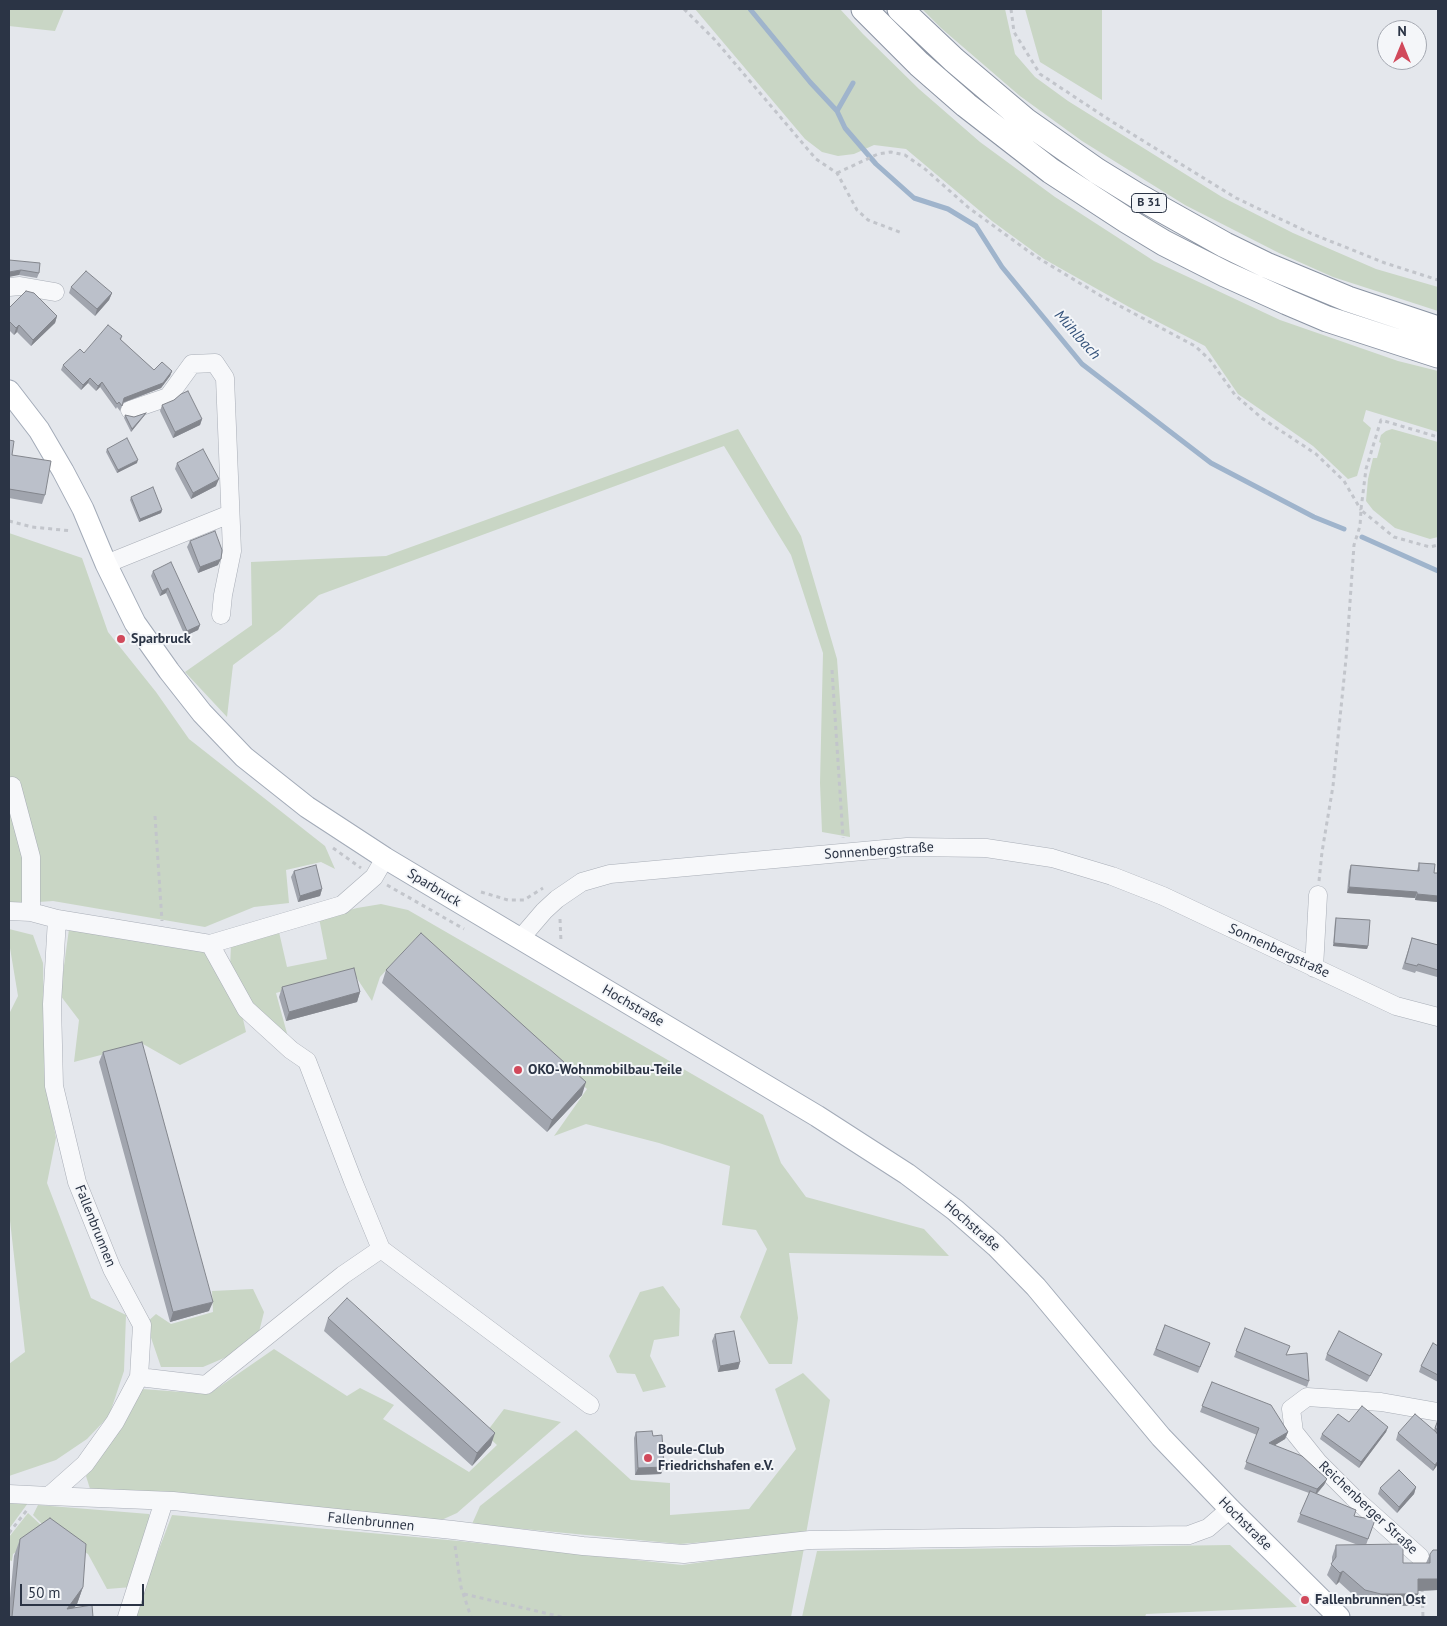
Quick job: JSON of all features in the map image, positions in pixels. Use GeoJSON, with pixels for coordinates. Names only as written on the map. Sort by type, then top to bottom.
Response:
{"type":"FeatureCollection","features":[{"type":"Feature","properties":{"kind":"highway","name":"B 31"},"geometry":{"type":"LineString","coordinates":[[864,9],[913,58],[966,105],[1051,171],[1164,243],[1287,302],[1336,322],[1438,355]]}},
{"type":"Feature","properties":{"kind":"highway","name":"B 31"},"geometry":{"type":"LineString","coordinates":[[900,9],[961,66],[1026,120],[1090,166],[1136,195],[1225,245],[1266,265],[1348,299],[1438,328]]}},
{"type":"Feature","properties":{"kind":"main road","name":"Sparbruck"},"geometry":{"type":"LineString","coordinates":[[9,391],[28,415],[54,455],[84,509],[106,564],[135,623],[169,671],[222,735],[278,786],[327,821],[520,939]]}},
{"type":"Feature","properties":{"kind":"main road","name":"Hochstraße"},"geometry":{"type":"LineString","coordinates":[[520,939],[817,1116],[907,1174],[955,1210],[996,1246],[1036,1287],[1161,1437],[1338,1617]]}},
{"type":"Feature","properties":{"kind":"street"},"geometry":{"type":"LineString","coordinates":[[9,287],[20,286],[55,292]]}},
{"type":"Feature","properties":{"kind":"street"},"geometry":{"type":"LineString","coordinates":[[130,410],[168,397],[192,364],[215,363],[225,378],[232,551],[221,615]]}},
{"type":"Feature","properties":{"kind":"street"},"geometry":{"type":"LineString","coordinates":[[106,564],[230,514]]}},
{"type":"Feature","properties":{"kind":"street"},"geometry":{"type":"LineString","coordinates":[[12,786],[31,857],[31,912]]}},
{"type":"Feature","properties":{"kind":"street","name":"Sonnenbergstraße"},"geometry":{"type":"LineString","coordinates":[[520,939],[557,899],[582,882],[610,874],[907,847],[986,848],[1052,858],[1112,876],[1162,896],[1396,1006],[1438,1017]]}},
{"type":"Feature","properties":{"kind":"street"},"geometry":{"type":"LineString","coordinates":[[9,911],[31,912],[57,919],[210,944],[342,905],[374,877],[385,858]]}},
{"type":"Feature","properties":{"kind":"street"},"geometry":{"type":"LineString","coordinates":[[1314,968],[1318,895]]}},
{"type":"Feature","properties":{"kind":"street","name":"Fallenbrunnen"},"geometry":{"type":"LineString","coordinates":[[44,1496],[85,1464],[115,1422],[139,1377],[142,1325],[112,1269],[77,1182],[54,1086],[52,1004],[57,919]]}},
{"type":"Feature","properties":{"kind":"street"},"geometry":{"type":"LineString","coordinates":[[210,944],[246,1009],[290,1050],[307,1061],[381,1249],[590,1405]]}},
{"type":"Feature","properties":{"kind":"street"},"geometry":{"type":"LineString","coordinates":[[139,1377],[206,1385],[343,1275],[381,1249]]}},
{"type":"Feature","properties":{"kind":"street","name":"Reichenberger Straße"},"geometry":{"type":"LineString","coordinates":[[1420,1557],[1353,1497],[1318,1462],[1294,1432],[1291,1409],[1307,1397],[1381,1402],[1438,1412]]}},
{"type":"Feature","properties":{"kind":"street","name":"Fallenbrunnen"},"geometry":{"type":"LineString","coordinates":[[9,1494],[164,1501],[453,1530],[583,1546],[684,1554],[810,1540],[1189,1536],[1208,1528],[1230,1509]]}},
{"type":"Feature","properties":{"kind":"street"},"geometry":{"type":"LineString","coordinates":[[127,1617],[164,1501]]}},
{"type":"Feature","properties":{"kind":"path"},"geometry":{"type":"LineString","coordinates":[[684,9],[715,40],[816,159],[837,173],[857,210],[868,220],[902,233]]}},
{"type":"Feature","properties":{"kind":"path"},"geometry":{"type":"LineString","coordinates":[[1011,9],[1014,32],[1040,74],[1111,121],[1236,198],[1310,234],[1385,263],[1438,280]]}},
{"type":"Feature","properties":{"kind":"path"},"geometry":{"type":"LineString","coordinates":[[837,173],[878,154],[891,152],[904,154],[969,208],[1035,256],[1101,296],[1195,346],[1210,360],[1236,395],[1263,419],[1316,454],[1344,481],[1361,510],[1394,537],[1430,547],[1438,545]]}},
{"type":"Feature","properties":{"kind":"path"},"geometry":{"type":"LineString","coordinates":[[1318,895],[1322,852],[1334,776],[1346,659],[1354,545],[1360,526],[1366,469],[1381,420],[1438,437]]}},
{"type":"Feature","properties":{"kind":"path"},"geometry":{"type":"LineString","coordinates":[[9,521],[32,527],[79,532],[91,527]]}},
{"type":"Feature","properties":{"kind":"path"},"geometry":{"type":"LineString","coordinates":[[832,670],[843,841]]}},
{"type":"Feature","properties":{"kind":"path"},"geometry":{"type":"LineString","coordinates":[[155,816],[164,937]]}},
{"type":"Feature","properties":{"kind":"path"},"geometry":{"type":"LineString","coordinates":[[374,877],[469,932]]}},
{"type":"Feature","properties":{"kind":"path"},"geometry":{"type":"LineString","coordinates":[[477,891],[508,900],[524,900],[547,885]]}},
{"type":"Feature","properties":{"kind":"path"},"geometry":{"type":"LineString","coordinates":[[564,913],[558,920],[561,941],[566,946]]}},
{"type":"Feature","properties":{"kind":"path"},"geometry":{"type":"LineString","coordinates":[[9,1534],[44,1496]]}},
{"type":"Feature","properties":{"kind":"path"},"geometry":{"type":"LineString","coordinates":[[453,1530],[461,1587],[471,1617]]}},
{"type":"Feature","properties":{"kind":"path"},"geometry":{"type":"LineString","coordinates":[[1420,1557],[1423,1617]]}},
{"type":"Feature","properties":{"kind":"path"},"geometry":{"type":"LineString","coordinates":[[464,1594],[562,1617]]}},
{"type":"Feature","properties":{"kind":"green space"},"geometry":{"type":"Polygon","coordinates":[[[9,9],[64,9],[55,31],[9,26],[9,9]]]}},
{"type":"Feature","properties":{"kind":"green space"},"geometry":{"type":"Polygon","coordinates":[[[695,9],[840,9],[919,89],[980,142],[1055,197],[1154,261],[1280,320],[1398,361],[1438,371],[1438,432],[1366,410],[1363,421],[1371,428],[1357,476],[1348,479],[1313,446],[1238,394],[1205,346],[1129,307],[1044,259],[992,221],[906,149],[874,145],[854,154],[838,156],[822,152],[805,139],[695,9]]]}},
{"type":"Feature","properties":{"kind":"green space"},"geometry":{"type":"Polygon","coordinates":[[[922,9],[1005,9],[1015,54],[1035,77],[1068,101],[1222,197],[1293,233],[1376,269],[1438,287],[1438,311],[1333,277],[1279,253],[1185,205],[1082,141],[1020,96],[941,28],[922,9]]]}},
{"type":"Feature","properties":{"kind":"green space"},"geometry":{"type":"Polygon","coordinates":[[[1025,9],[1102,9],[1102,100],[1040,62],[1025,9]]]}},
{"type":"Feature","properties":{"kind":"green space"},"geometry":{"type":"Polygon","coordinates":[[[738,429],[801,536],[837,659],[850,837],[822,832],[820,783],[823,653],[791,555],[724,446],[319,595],[280,630],[233,665],[227,717],[185,672],[252,625],[251,562],[386,556],[738,429]]]}},
{"type":"Feature","properties":{"kind":"green space"},"geometry":{"type":"Polygon","coordinates":[[[1392,429],[1438,442],[1438,537],[1430,539],[1395,528],[1373,510],[1366,501],[1368,479],[1373,458],[1377,458],[1381,435],[1392,429]]]}},
{"type":"Feature","properties":{"kind":"green space"},"geometry":{"type":"Polygon","coordinates":[[[9,533],[82,558],[108,632],[156,692],[189,739],[325,846],[335,869],[321,862],[286,870],[289,903],[254,907],[205,927],[53,901],[9,904],[9,533]]]}},
{"type":"Feature","properties":{"kind":"green space"},"geometry":{"type":"Polygon","coordinates":[[[381,904],[408,910],[763,1115],[781,1163],[806,1197],[924,1229],[949,1256],[789,1253],[798,1318],[792,1364],[769,1364],[740,1317],[767,1249],[756,1230],[722,1225],[730,1166],[659,1143],[586,1124],[554,1136],[587,1089],[416,938],[380,977],[372,1001],[352,971],[276,993],[288,1037],[254,1008],[230,967],[231,945],[279,932],[287,967],[327,959],[319,918],[381,904]]]}},
{"type":"Feature","properties":{"kind":"green space"},"geometry":{"type":"Polygon","coordinates":[[[9,929],[33,935],[43,963],[45,1077],[56,1138],[47,1183],[91,1298],[126,1315],[124,1371],[109,1416],[87,1439],[56,1460],[9,1476],[9,1364],[25,1352],[9,1212],[9,1014],[18,996],[9,942],[9,929]]]}},
{"type":"Feature","properties":{"kind":"green space"},"geometry":{"type":"Polygon","coordinates":[[[69,929],[205,951],[243,1019],[246,1032],[180,1065],[143,1044],[74,1062],[79,1020],[60,995],[69,929]]]}},
{"type":"Feature","properties":{"kind":"green space"},"geometry":{"type":"Polygon","coordinates":[[[663,1286],[680,1309],[679,1336],[654,1340],[650,1356],[666,1387],[643,1392],[635,1374],[617,1373],[609,1356],[640,1292],[663,1286]]]}},
{"type":"Feature","properties":{"kind":"green space"},"geometry":{"type":"Polygon","coordinates":[[[253,1289],[264,1312],[259,1332],[243,1350],[203,1367],[161,1367],[146,1323],[156,1314],[171,1324],[213,1312],[212,1291],[253,1289]]]}},
{"type":"Feature","properties":{"kind":"green space"},"geometry":{"type":"Polygon","coordinates":[[[274,1349],[347,1396],[360,1388],[394,1405],[383,1419],[469,1472],[497,1445],[485,1434],[504,1409],[561,1422],[457,1513],[437,1522],[91,1492],[86,1476],[99,1460],[142,1389],[209,1394],[274,1349]]]}},
{"type":"Feature","properties":{"kind":"green space"},"geometry":{"type":"Polygon","coordinates":[[[803,1373],[830,1400],[806,1534],[680,1544],[472,1524],[480,1506],[576,1430],[631,1480],[670,1483],[670,1515],[749,1509],[796,1449],[775,1389],[803,1373]]]}},
{"type":"Feature","properties":{"kind":"green space"},"geometry":{"type":"Polygon","coordinates":[[[9,1503],[28,1503],[9,1529],[9,1503]]]}},
{"type":"Feature","properties":{"kind":"green space"},"geometry":{"type":"Polygon","coordinates":[[[38,1505],[149,1514],[149,1524],[132,1587],[107,1589],[88,1554],[47,1529],[33,1515],[38,1505]]]}},
{"type":"Feature","properties":{"kind":"green space"},"geometry":{"type":"Polygon","coordinates":[[[28,1513],[41,1525],[41,1535],[13,1554],[12,1561],[9,1560],[9,1537],[28,1513]]]}},
{"type":"Feature","properties":{"kind":"green space"},"geometry":{"type":"Polygon","coordinates":[[[172,1515],[459,1541],[682,1565],[804,1548],[791,1617],[133,1617],[172,1515]]]}},
{"type":"Feature","properties":{"kind":"green space"},"geometry":{"type":"Polygon","coordinates":[[[1230,1545],[1297,1607],[1146,1614],[1145,1617],[802,1617],[817,1551],[1230,1545]]]}},
{"type":"Feature","properties":{"kind":"building"},"geometry":{"type":"Polygon","coordinates":[[[9,260],[40,263],[39,273],[21,270],[9,272],[9,260]]]}},
{"type":"Feature","properties":{"kind":"building"},"geometry":{"type":"Polygon","coordinates":[[[86,271],[112,293],[97,309],[71,287],[86,271]]]}},
{"type":"Feature","properties":{"kind":"building"},"geometry":{"type":"Polygon","coordinates":[[[26,291],[34,293],[57,316],[33,340],[19,325],[16,328],[9,321],[9,308],[26,291]]]}},
{"type":"Feature","properties":{"kind":"building"},"geometry":{"type":"Polygon","coordinates":[[[108,325],[122,336],[120,339],[154,370],[162,362],[172,371],[163,383],[124,398],[122,406],[119,402],[117,404],[102,382],[98,386],[90,378],[83,385],[63,365],[80,349],[84,353],[108,325]]]}},
{"type":"Feature","properties":{"kind":"building"},"geometry":{"type":"Polygon","coordinates":[[[188,391],[202,419],[175,432],[162,405],[188,391]]]}},
{"type":"Feature","properties":{"kind":"building"},"geometry":{"type":"Polygon","coordinates":[[[146,413],[132,429],[125,415],[134,417],[146,413]]]}},
{"type":"Feature","properties":{"kind":"building"},"geometry":{"type":"Polygon","coordinates":[[[127,438],[138,460],[118,470],[107,449],[127,438]]]}},
{"type":"Feature","properties":{"kind":"building"},"geometry":{"type":"Polygon","coordinates":[[[9,440],[14,441],[12,455],[51,461],[45,495],[9,489],[9,440]]]}},
{"type":"Feature","properties":{"kind":"building"},"geometry":{"type":"Polygon","coordinates":[[[203,449],[219,479],[193,493],[177,463],[203,449]]]}},
{"type":"Feature","properties":{"kind":"building"},"geometry":{"type":"Polygon","coordinates":[[[153,487],[162,510],[140,519],[131,497],[153,487]]]}},
{"type":"Feature","properties":{"kind":"building"},"geometry":{"type":"Polygon","coordinates":[[[215,531],[222,550],[221,559],[200,567],[190,541],[215,531]]]}},
{"type":"Feature","properties":{"kind":"building"},"geometry":{"type":"Polygon","coordinates":[[[171,562],[200,625],[187,631],[168,588],[162,591],[153,571],[171,562]]]}},
{"type":"Feature","properties":{"kind":"building"},"geometry":{"type":"Polygon","coordinates":[[[1419,863],[1435,864],[1434,873],[1438,873],[1438,896],[1417,894],[1417,892],[1349,887],[1351,865],[1419,871],[1419,863]]]}},
{"type":"Feature","properties":{"kind":"building"},"geometry":{"type":"Polygon","coordinates":[[[316,865],[322,889],[300,896],[294,871],[316,865]]]}},
{"type":"Feature","properties":{"kind":"building"},"geometry":{"type":"Polygon","coordinates":[[[1336,918],[1370,920],[1368,946],[1334,943],[1336,918]]]}},
{"type":"Feature","properties":{"kind":"building"},"geometry":{"type":"Polygon","coordinates":[[[421,933],[586,1082],[552,1120],[386,970],[421,933]]]}},
{"type":"Feature","properties":{"kind":"building"},"geometry":{"type":"Polygon","coordinates":[[[1412,938],[1438,945],[1438,970],[1418,964],[1417,966],[1405,963],[1412,938]]]}},
{"type":"Feature","properties":{"kind":"building"},"geometry":{"type":"Polygon","coordinates":[[[354,968],[360,992],[289,1012],[282,987],[354,968]]]}},
{"type":"Feature","properties":{"kind":"building"},"geometry":{"type":"Polygon","coordinates":[[[142,1042],[213,1302],[173,1312],[103,1052],[142,1042]]]}},
{"type":"Feature","properties":{"kind":"building"},"geometry":{"type":"Polygon","coordinates":[[[347,1298],[495,1433],[477,1453],[328,1318],[347,1298]]]}},
{"type":"Feature","properties":{"kind":"building"},"geometry":{"type":"Polygon","coordinates":[[[1165,1325],[1210,1343],[1200,1367],[1156,1349],[1165,1325]]]}},
{"type":"Feature","properties":{"kind":"building"},"geometry":{"type":"Polygon","coordinates":[[[1245,1328],[1290,1346],[1286,1355],[1307,1353],[1309,1381],[1236,1351],[1245,1328]]]}},
{"type":"Feature","properties":{"kind":"building"},"geometry":{"type":"Polygon","coordinates":[[[734,1331],[740,1362],[720,1366],[715,1334],[734,1331]]]}},
{"type":"Feature","properties":{"kind":"building"},"geometry":{"type":"Polygon","coordinates":[[[1339,1331],[1382,1354],[1370,1376],[1327,1354],[1339,1331]]]}},
{"type":"Feature","properties":{"kind":"building"},"geometry":{"type":"Polygon","coordinates":[[[1433,1343],[1438,1346],[1438,1375],[1421,1366],[1433,1343]]]}},
{"type":"Feature","properties":{"kind":"building"},"geometry":{"type":"Polygon","coordinates":[[[1212,1382],[1271,1405],[1288,1432],[1269,1443],[1302,1456],[1327,1479],[1317,1489],[1246,1462],[1259,1428],[1202,1406],[1212,1382]]]}},
{"type":"Feature","properties":{"kind":"building"},"geometry":{"type":"Polygon","coordinates":[[[1362,1406],[1388,1427],[1361,1462],[1322,1434],[1338,1414],[1349,1422],[1362,1406]]]}},
{"type":"Feature","properties":{"kind":"building"},"geometry":{"type":"Polygon","coordinates":[[[1415,1414],[1438,1435],[1438,1461],[1435,1465],[1398,1433],[1415,1414]]]}},
{"type":"Feature","properties":{"kind":"building","name":"Boule-Club Friedrichshafen e.V."},"geometry":{"type":"Polygon","coordinates":[[[652,1431],[653,1436],[662,1435],[664,1467],[638,1468],[636,1432],[652,1431]]]}},
{"type":"Feature","properties":{"kind":"building"},"geometry":{"type":"Polygon","coordinates":[[[1399,1470],[1416,1487],[1399,1507],[1380,1488],[1399,1470]]]}},
{"type":"Feature","properties":{"kind":"building"},"geometry":{"type":"Polygon","coordinates":[[[1310,1491],[1356,1510],[1354,1516],[1375,1520],[1368,1539],[1300,1514],[1310,1491]]]}},
{"type":"Feature","properties":{"kind":"building"},"geometry":{"type":"Polygon","coordinates":[[[50,1518],[86,1544],[83,1587],[67,1609],[92,1605],[93,1617],[12,1617],[20,1539],[50,1518]]]}},
{"type":"Feature","properties":{"kind":"building"},"geometry":{"type":"Polygon","coordinates":[[[1403,1544],[1403,1563],[1430,1563],[1430,1554],[1433,1550],[1438,1550],[1438,1579],[1418,1579],[1418,1594],[1381,1594],[1365,1590],[1343,1571],[1340,1573],[1331,1564],[1336,1557],[1336,1545],[1403,1544]]]}},
{"type":"Feature","properties":{"kind":"waterway","name":"Mühlbach"},"geometry":{"type":"LineString","coordinates":[[750,9],[810,82],[837,111],[845,128],[876,164],[914,198],[948,209],[976,226],[1002,267],[1082,364],[1211,463],[1314,517],[1344,529]]}},
{"type":"Feature","properties":{"kind":"waterway","name":"Mühlbach"},"geometry":{"type":"LineString","coordinates":[[837,111],[853,83]]}},
{"type":"Feature","properties":{"kind":"waterway","name":"Mühlbach"},"geometry":{"type":"LineString","coordinates":[[1362,537],[1438,571]]}},
{"type":"Feature","properties":{"kind":"place","name":"Sparbruck"},"geometry":{"type":"Point","coordinates":[121,639]}},
{"type":"Feature","properties":{"kind":"place","name":"OKO-Wohnmobilbau-Teile"},"geometry":{"type":"Point","coordinates":[518,1070]}},
{"type":"Feature","properties":{"kind":"place","name":"Boule-Club Friedrichshafen e.V."},"geometry":{"type":"Point","coordinates":[648,1458]}},
{"type":"Feature","properties":{"kind":"place","name":"Fallenbrunnen Ost"},"geometry":{"type":"Point","coordinates":[1305,1600]}}]}
